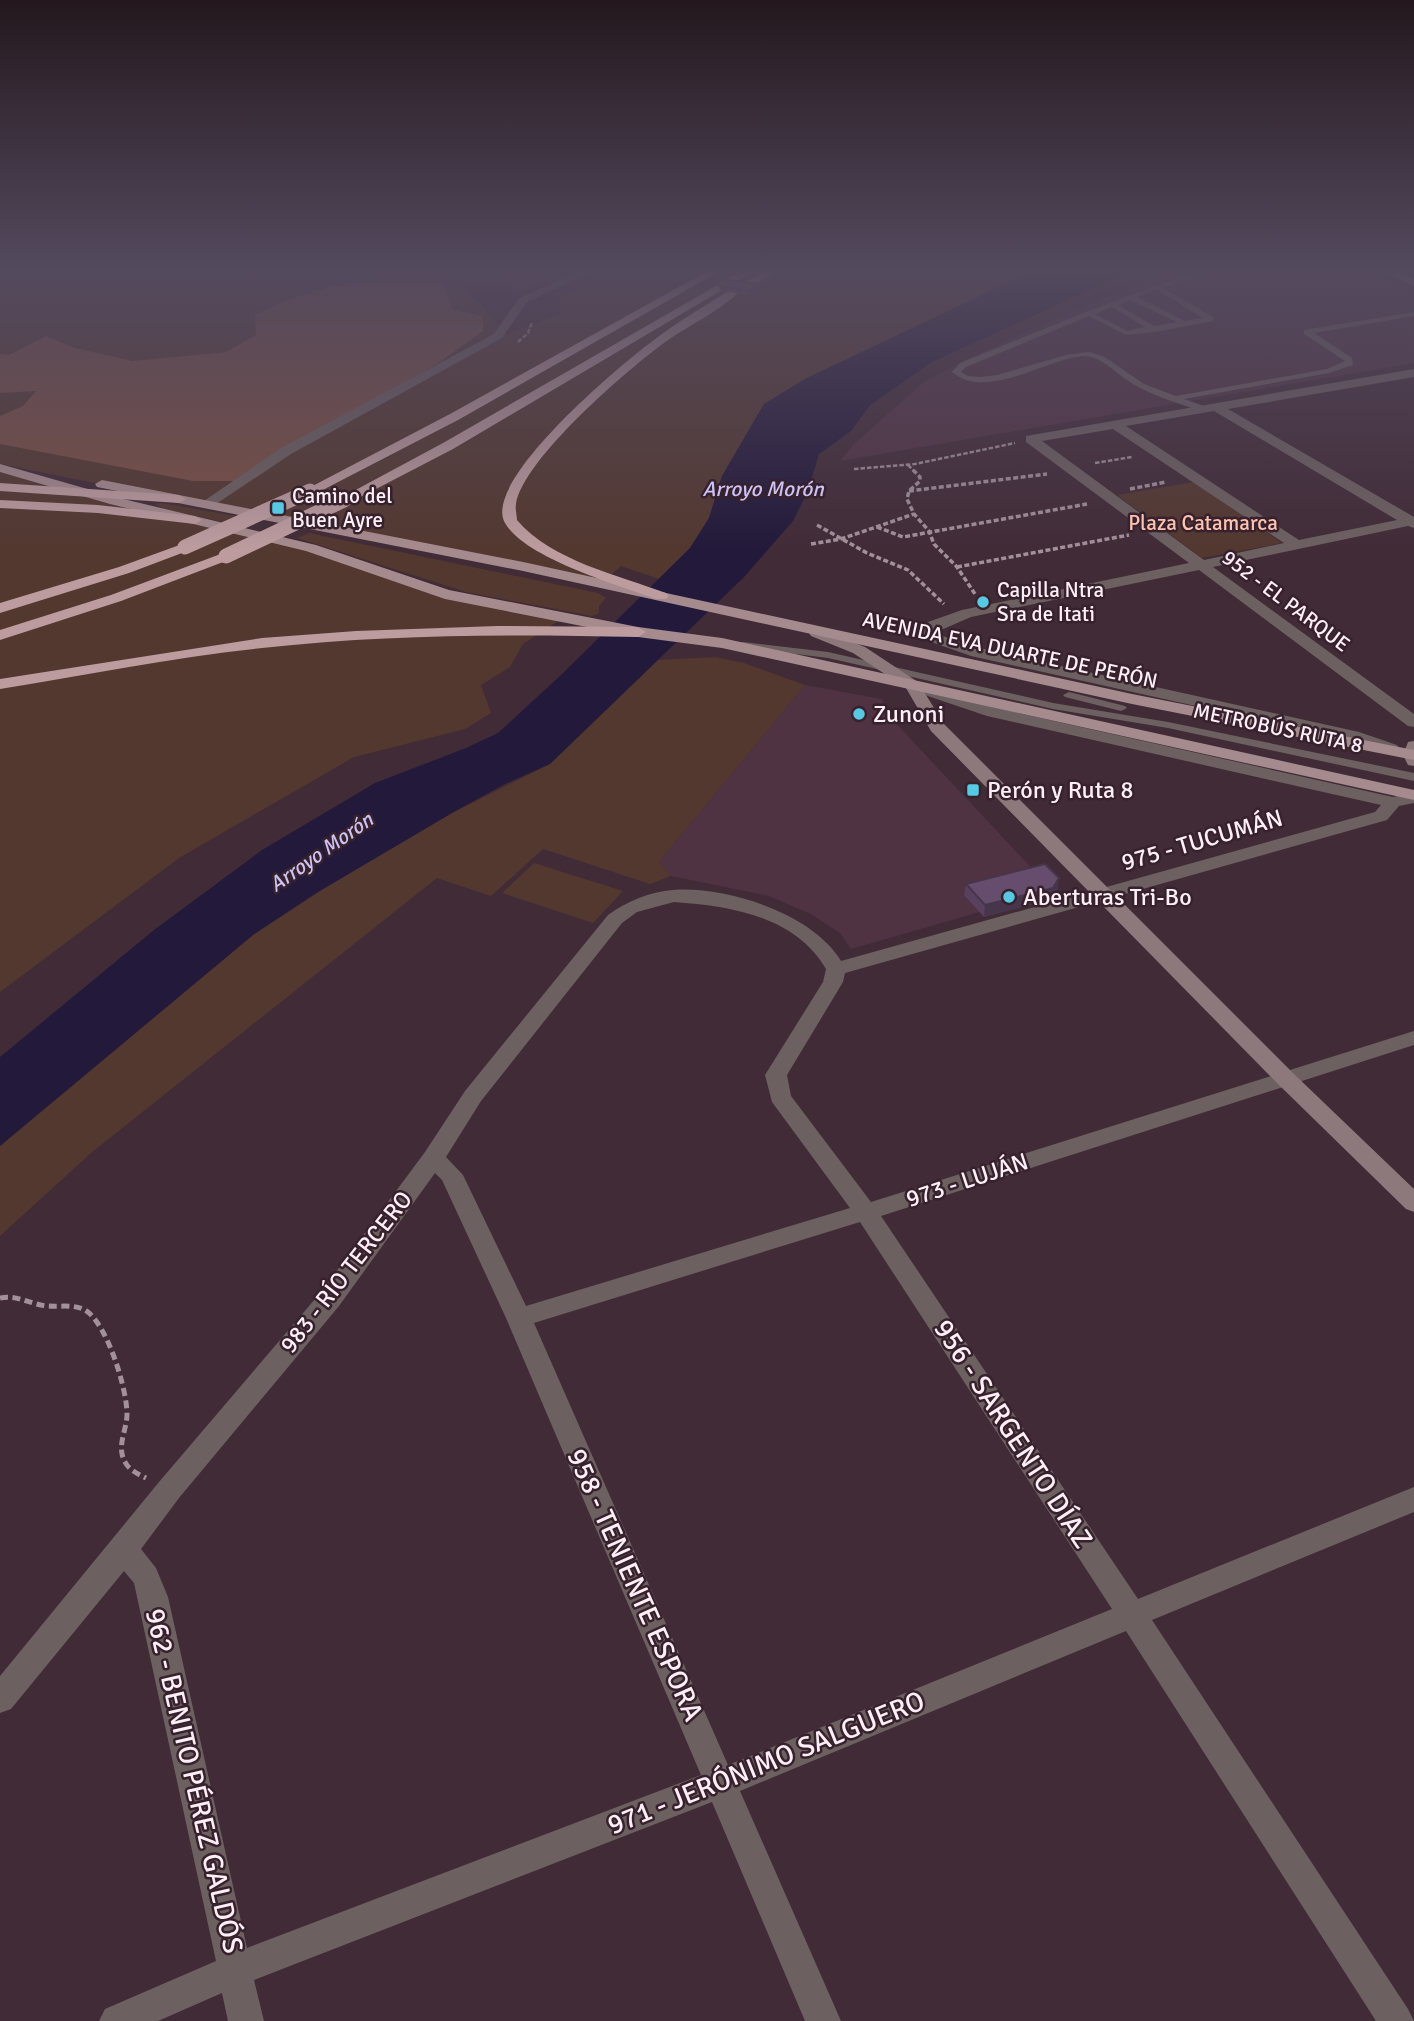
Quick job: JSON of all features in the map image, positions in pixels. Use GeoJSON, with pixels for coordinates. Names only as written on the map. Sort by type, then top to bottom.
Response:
{"type":"FeatureCollection","features":[{"type":"Feature","properties":{"kind":"highway"},"geometry":{"type":"LineString","coordinates":[[1,608],[124,570],[186,547],[310,491],[419,436],[553,361]]}},
{"type":"Feature","properties":{"kind":"highway"},"geometry":{"type":"LineString","coordinates":[[0,635],[116,598],[226,556],[344,500],[448,446],[594,361]]}},
{"type":"Feature","properties":{"kind":"highway"},"geometry":{"type":"LineString","coordinates":[[606,581],[519,533],[509,520],[506,508],[510,495],[536,457],[585,405],[634,361]]}},
{"type":"Feature","properties":{"kind":"highway"},"geometry":{"type":"LineString","coordinates":[[0,487],[179,499]]}},
{"type":"Feature","properties":{"kind":"highway"},"geometry":{"type":"LineString","coordinates":[[0,504],[119,511],[195,520]]}},
{"type":"Feature","properties":{"kind":"highway"},"geometry":{"type":"LineString","coordinates":[[0,684],[261,643],[558,624],[638,632]]}},
{"type":"Feature","properties":{"kind":"main road","name":"AVENIDA EVA DUARTE DE PERÓN"},"geometry":{"type":"LineString","coordinates":[[0,466],[208,503],[606,581],[817,633],[1414,758]]}},
{"type":"Feature","properties":{"kind":"main road"},"geometry":{"type":"LineString","coordinates":[[0,466],[74,490],[311,548],[445,594],[558,624]]}},
{"type":"Feature","properties":{"kind":"main road"},"geometry":{"type":"LineString","coordinates":[[638,632],[722,643],[1414,796]]}},
{"type":"Feature","properties":{"kind":"main road"},"geometry":{"type":"LineString","coordinates":[[817,633],[865,653],[912,685],[937,727],[1286,1079],[1414,1203]]}},
{"type":"Feature","properties":{"kind":"main road"},"geometry":{"type":"LineString","coordinates":[[912,685],[939,677],[981,676],[1069,695],[1152,703]]}},
{"type":"Feature","properties":{"kind":"street"},"geometry":{"type":"LineString","coordinates":[[208,503],[286,450],[451,361]]}},
{"type":"Feature","properties":{"kind":"street"},"geometry":{"type":"LineString","coordinates":[[1031,439],[1414,373]]}},
{"type":"Feature","properties":{"kind":"street"},"geometry":{"type":"LineString","coordinates":[[1392,377],[1414,389]]}},
{"type":"Feature","properties":{"kind":"street"},"geometry":{"type":"LineString","coordinates":[[1210,408],[1413,522]]}},
{"type":"Feature","properties":{"kind":"street"},"geometry":{"type":"LineString","coordinates":[[1114,424],[1296,545]]}},
{"type":"Feature","properties":{"kind":"street","name":"952 - EL PARQUE"},"geometry":{"type":"LineString","coordinates":[[1031,439],[1414,722]]}},
{"type":"Feature","properties":{"kind":"street"},"geometry":{"type":"LineString","coordinates":[[967,613],[1413,522]]}},
{"type":"Feature","properties":{"kind":"street","name":"AVENIDA EVA DUARTE DE PERÓN"},"geometry":{"type":"LineString","coordinates":[[967,613],[933,625],[923,634],[971,651],[1353,736],[1414,758]]}},
{"type":"Feature","properties":{"kind":"street"},"geometry":{"type":"LineString","coordinates":[[912,685],[987,711],[1393,802]]}},
{"type":"Feature","properties":{"kind":"street","name":"975 - TUCUMÁN"},"geometry":{"type":"LineString","coordinates":[[836,970],[1381,816],[1393,802],[1414,796]]}},
{"type":"Feature","properties":{"kind":"street","name":"983 - RÍO TERCERO"},"geometry":{"type":"LineString","coordinates":[[0,1699],[124,1549],[169,1490],[330,1299],[433,1158],[474,1096],[615,919],[630,908],[674,896],[714,899],[763,911],[790,923],[811,937],[826,952],[836,970]]}},
{"type":"Feature","properties":{"kind":"street","name":"956 - SARGENTO DÍAZ"},"geometry":{"type":"LineString","coordinates":[[836,970],[833,982],[776,1075],[780,1097],[866,1212],[1396,2021]]}},
{"type":"Feature","properties":{"kind":"street","name":"973 - LUJÁN"},"geometry":{"type":"LineString","coordinates":[[519,1318],[866,1212],[1414,1038]]}},
{"type":"Feature","properties":{"kind":"street","name":"958 - TENIENTE ESPORA"},"geometry":{"type":"LineString","coordinates":[[433,1158],[452,1175],[519,1318],[823,2021]]}},
{"type":"Feature","properties":{"kind":"street","name":"971 - JERÓNIMO SALGUERO"},"geometry":{"type":"LineString","coordinates":[[117,2021],[236,1970],[722,1783],[1414,1499]]}},
{"type":"Feature","properties":{"kind":"street","name":"962 - BENITO PÉREZ GALDÓS"},"geometry":{"type":"LineString","coordinates":[[124,1549],[146,1577],[153,1597],[246,2021]]}},
{"type":"Feature","properties":{"kind":"lane"},"geometry":{"type":"LineString","coordinates":[[972,361],[956,372],[960,376],[985,380],[1052,361]]}},
{"type":"Feature","properties":{"kind":"lane"},"geometry":{"type":"LineString","coordinates":[[1106,361],[1143,386],[1210,408]]}},
{"type":"Feature","properties":{"kind":"lane"},"geometry":{"type":"LineString","coordinates":[[1178,398],[1329,371],[1349,361]]}},
{"type":"Feature","properties":{"kind":"lane","name":"METROBÚS RUTA 8"},"geometry":{"type":"LineString","coordinates":[[722,643],[811,651],[889,669],[1414,758]]}},
{"type":"Feature","properties":{"kind":"lane","name":"METROBÚS RUTA 8"},"geometry":{"type":"LineString","coordinates":[[865,653],[939,677],[1053,706],[1168,725],[1414,777]]}},
{"type":"Feature","properties":{"kind":"lane","name":"METROBÚS RUTA 8"},"geometry":{"type":"LineString","coordinates":[[1069,695],[1126,709]]}},
{"type":"Feature","properties":{"kind":"path"},"geometry":{"type":"LineString","coordinates":[[854,469],[876,470],[908,465],[1031,439]]}},
{"type":"Feature","properties":{"kind":"path"},"geometry":{"type":"LineString","coordinates":[[909,491],[1073,469],[1157,452]]}},
{"type":"Feature","properties":{"kind":"path"},"geometry":{"type":"LineString","coordinates":[[908,465],[920,477],[920,481],[909,491],[907,499],[914,514],[929,531],[934,544],[957,567],[971,591],[991,608]]}},
{"type":"Feature","properties":{"kind":"path"},"geometry":{"type":"LineString","coordinates":[[877,527],[903,537],[1037,514],[1194,477]]}},
{"type":"Feature","properties":{"kind":"path"},"geometry":{"type":"LineString","coordinates":[[811,544],[841,539],[914,514]]}},
{"type":"Feature","properties":{"kind":"path"},"geometry":{"type":"LineString","coordinates":[[817,525],[908,570],[947,607],[967,613]]}},
{"type":"Feature","properties":{"kind":"path"},"geometry":{"type":"LineString","coordinates":[[957,567],[1154,529]]}},
{"type":"Feature","properties":{"kind":"path"},"geometry":{"type":"LineString","coordinates":[[0,1298],[22,1297],[39,1305],[74,1306],[90,1312],[105,1337],[125,1394],[127,1415],[121,1443],[123,1458],[132,1470],[169,1490]]}},
{"type":"Feature","properties":{"kind":"shaded area"},"geometry":{"type":"Polygon","coordinates":[[[0,361],[441,361],[242,481],[193,481],[0,444],[0,416],[23,406],[36,391],[0,393],[0,361]]]}},
{"type":"Feature","properties":{"kind":"shaded area"},"geometry":{"type":"Polygon","coordinates":[[[963,361],[1414,361],[840,461],[854,444],[924,382],[963,361]]]}},
{"type":"Feature","properties":{"kind":"shaded area"},"geometry":{"type":"Polygon","coordinates":[[[805,685],[882,699],[888,715],[1043,880],[1042,894],[851,949],[840,933],[811,914],[769,896],[671,876],[659,862],[805,685]]]}},
{"type":"Feature","properties":{"kind":"green space"},"geometry":{"type":"Polygon","coordinates":[[[0,361],[842,361],[807,378],[764,404],[722,476],[709,518],[690,548],[659,579],[621,566],[600,585],[0,464],[0,361]]]}},
{"type":"Feature","properties":{"kind":"green space"},"geometry":{"type":"Polygon","coordinates":[[[0,468],[283,541],[402,580],[563,618],[523,644],[510,667],[481,685],[491,713],[465,729],[354,757],[179,858],[0,992],[0,468]]]}},
{"type":"Feature","properties":{"kind":"green space","name":"Plaza Catamarca"},"geometry":{"type":"Polygon","coordinates":[[[1194,482],[1282,543],[1202,558],[1117,495],[1194,482]]]}},
{"type":"Feature","properties":{"kind":"green space"},"geometry":{"type":"Polygon","coordinates":[[[162,503],[236,516],[223,522],[164,509],[154,504],[162,503]]]}},
{"type":"Feature","properties":{"kind":"green space"},"geometry":{"type":"Polygon","coordinates":[[[309,533],[598,593],[606,598],[599,606],[599,613],[592,616],[466,592],[297,538],[309,533]]]}},
{"type":"Feature","properties":{"kind":"green space"},"geometry":{"type":"Polygon","coordinates":[[[715,657],[744,663],[805,685],[659,862],[671,876],[650,884],[543,849],[491,896],[437,878],[91,1153],[0,1236],[0,1146],[253,935],[318,892],[452,813],[550,764],[658,660],[715,657]]]}},
{"type":"Feature","properties":{"kind":"green space"},"geometry":{"type":"Polygon","coordinates":[[[534,863],[623,891],[593,923],[502,893],[534,863]]]}},
{"type":"Feature","properties":{"kind":"water","name":"Arroyo Morón"},"geometry":{"type":"Polygon","coordinates":[[[842,361],[934,361],[870,405],[851,431],[819,454],[807,493],[793,521],[744,577],[550,764],[505,784],[452,813],[318,892],[253,935],[0,1146],[0,1057],[154,930],[262,850],[375,783],[498,733],[690,548],[709,518],[722,476],[764,404],[807,378],[842,361]]]}},
{"type":"Feature","properties":{"kind":"building"},"geometry":{"type":"Polygon","coordinates":[[[1045,864],[1059,878],[1053,888],[985,905],[966,884],[1045,864]]]}},
{"type":"Feature","properties":{"kind":"place","name":"Camino del Buen Ayre"},"geometry":{"type":"Point","coordinates":[278,508]}},
{"type":"Feature","properties":{"kind":"place","name":"Capilla Ntra Sra de Itati"},"geometry":{"type":"Point","coordinates":[983,602]}},
{"type":"Feature","properties":{"kind":"place","name":"Zunoni"},"geometry":{"type":"Point","coordinates":[859,714]}},
{"type":"Feature","properties":{"kind":"place","name":"Perón y Ruta 8"},"geometry":{"type":"Point","coordinates":[973,790]}},
{"type":"Feature","properties":{"kind":"place","name":"Aberturas Tri-Bo"},"geometry":{"type":"Point","coordinates":[1009,897]}}]}
